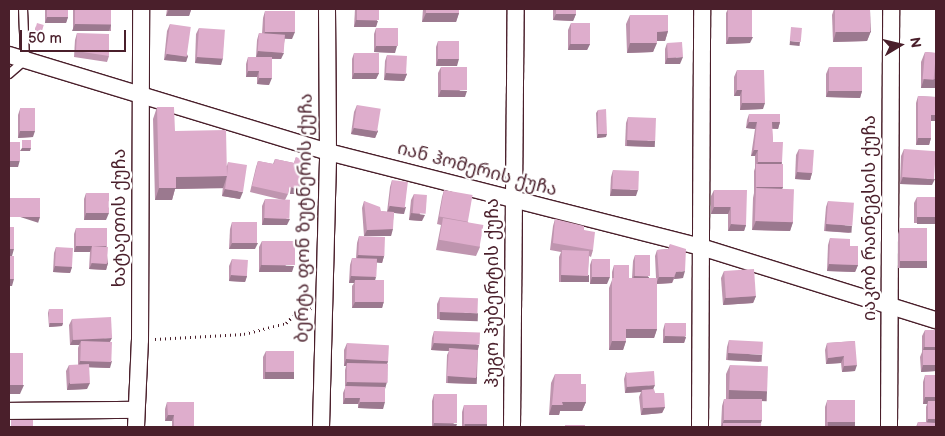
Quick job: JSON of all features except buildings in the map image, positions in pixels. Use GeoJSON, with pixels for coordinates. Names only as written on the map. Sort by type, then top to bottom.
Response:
{"type":"FeatureCollection","features":[{"type":"Feature","properties":{"kind":"street","name":"ხატაეთის ქუჩა"},"geometry":{"type":"LineString","coordinates":[[136,427],[140,340],[141,9]]}},
{"type":"Feature","properties":{"kind":"street","name":"ბერტა ფონ ზუტნერის ქუჩა"},"geometry":{"type":"LineString","coordinates":[[321,427],[322,309],[328,152],[327,9]]}},
{"type":"Feature","properties":{"kind":"street","name":"ჰუგო ჰუბერტის ქუჩა"},"geometry":{"type":"LineString","coordinates":[[512,427],[516,9]]}},
{"type":"Feature","properties":{"kind":"street"},"geometry":{"type":"LineString","coordinates":[[700,427],[702,9]]}},
{"type":"Feature","properties":{"kind":"street","name":"იაკობ რაინეგსის ქუჩა"},"geometry":{"type":"LineString","coordinates":[[889,427],[891,9]]}},
{"type":"Feature","properties":{"kind":"street","name":"იან ჰომერის ქუჩა"},"geometry":{"type":"LineString","coordinates":[[9,55],[140,97],[328,152],[701,247],[936,320]]}},
{"type":"Feature","properties":{"kind":"street"},"geometry":{"type":"LineString","coordinates":[[9,411],[136,410]]}},
{"type":"Feature","properties":{"kind":"lane"},"geometry":{"type":"LineString","coordinates":[[9,74],[25,60],[23,9]]}},
{"type":"Feature","properties":{"kind":"path"},"geometry":{"type":"LineString","coordinates":[[140,340],[244,334],[286,323],[296,313],[312,308],[322,309]]}}]}
